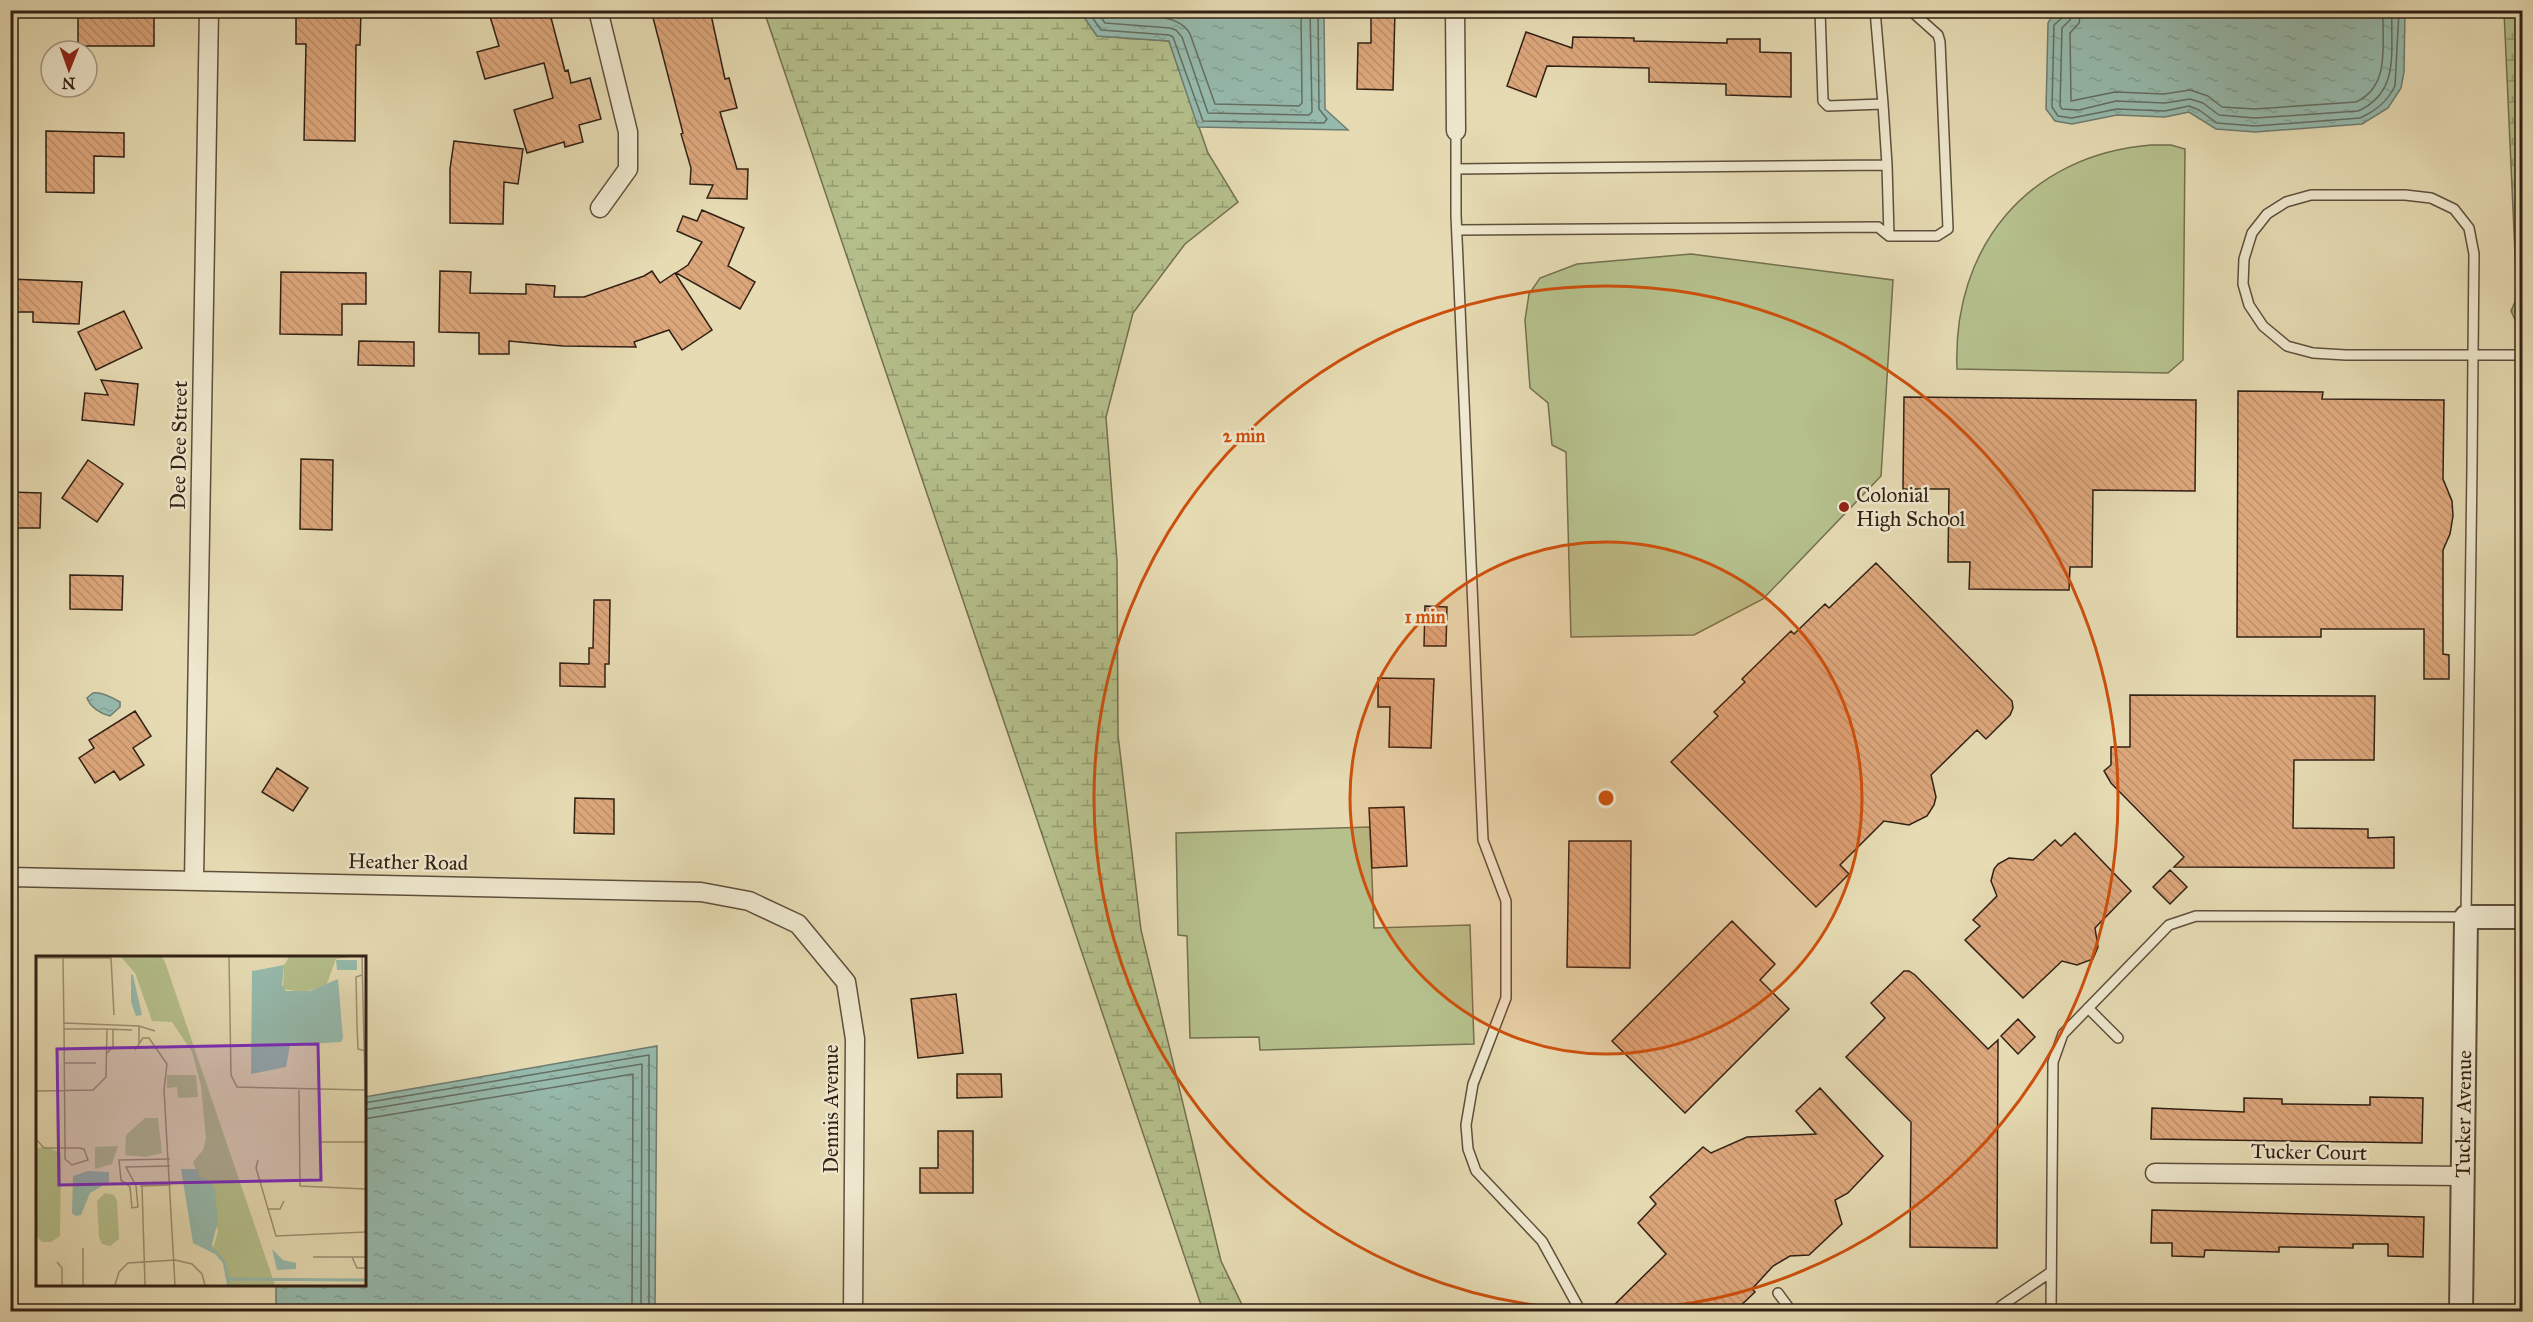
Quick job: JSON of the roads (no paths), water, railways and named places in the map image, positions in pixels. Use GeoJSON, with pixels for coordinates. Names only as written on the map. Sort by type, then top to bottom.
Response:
{"type":"FeatureCollection","features":[{"type":"Feature","properties":{"kind":"street","name":"Dee Dee Street"},"geometry":{"type":"LineString","coordinates":[[194,880],[209,10]]}},
{"type":"Feature","properties":{"kind":"street"},"geometry":{"type":"LineString","coordinates":[[598,10],[628,132],[628,169],[600,208]]}},
{"type":"Feature","properties":{"kind":"street"},"geometry":{"type":"LineString","coordinates":[[1455,10],[1456,131]]}},
{"type":"Feature","properties":{"kind":"street","name":"Heather Road"},"geometry":{"type":"LineString","coordinates":[[10,877],[701,892],[749,901],[798,924]]}},
{"type":"Feature","properties":{"kind":"street"},"geometry":{"type":"LineString","coordinates":[[2466,917],[2523,917]]}},
{"type":"Feature","properties":{"kind":"street","name":"Tucker Avenue"},"geometry":{"type":"LineString","coordinates":[[2461,1311],[2466,917]]}},
{"type":"Feature","properties":{"kind":"street","name":"Dennis Avenue"},"geometry":{"type":"LineString","coordinates":[[798,924],[846,982],[855,1039],[853,1311]]}},
{"type":"Feature","properties":{"kind":"street","name":"Tucker Court"},"geometry":{"type":"LineString","coordinates":[[2155,1173],[2463,1176]]}},
{"type":"Feature","properties":{"kind":"lane"},"geometry":{"type":"LineString","coordinates":[[1820,10],[1823,101],[1828,106],[1883,104]]}},
{"type":"Feature","properties":{"kind":"lane"},"geometry":{"type":"LineString","coordinates":[[1875,10],[1887,165],[1889,236]]}},
{"type":"Feature","properties":{"kind":"lane"},"geometry":{"type":"LineString","coordinates":[[1457,230],[1878,227],[1889,236],[1937,236],[1948,229],[1940,42],[1938,34],[1910,10]]}},
{"type":"Feature","properties":{"kind":"lane"},"geometry":{"type":"LineString","coordinates":[[1456,131],[1457,230],[1483,840],[1506,901],[1506,998],[1473,1084],[1466,1125],[1468,1149],[1476,1171],[1542,1241],[1581,1311]]}},
{"type":"Feature","properties":{"kind":"lane"},"geometry":{"type":"LineString","coordinates":[[1456,169],[1887,165]]}},
{"type":"Feature","properties":{"kind":"lane"},"geometry":{"type":"LineString","coordinates":[[2051,1311],[2053,1062],[2063,1034],[2169,925],[2196,916],[2466,917],[2473,355],[2474,254],[2469,228],[2454,209],[2431,198],[2405,195],[2311,195],[2286,202],[2267,214],[2252,233],[2244,259],[2243,284],[2249,304],[2263,326],[2287,346],[2313,353],[2346,355],[2473,355],[2523,355]]}},
{"type":"Feature","properties":{"kind":"lane"},"geometry":{"type":"LineString","coordinates":[[2088,1008],[2118,1038]]}},
{"type":"Feature","properties":{"kind":"lane"},"geometry":{"type":"LineString","coordinates":[[1998,1311],[2001,1306],[2051,1272]]}},
{"type":"Feature","properties":{"kind":"lane"},"geometry":{"type":"LineString","coordinates":[[1778,1293],[1789,1308],[1786,1311]]}},
{"type":"Feature","properties":{"kind":"water"},"geometry":{"type":"Polygon","coordinates":[[[1080,11],[1324,11],[1325,109],[1348,130],[1198,127],[1169,41],[1097,36],[1080,11]]]}},
{"type":"Feature","properties":{"kind":"water"},"geometry":{"type":"Polygon","coordinates":[[[2066,11],[2405,11],[2404,72],[2401,88],[2388,108],[2362,124],[2255,132],[2216,129],[2189,112],[2165,117],[2117,115],[2072,124],[2055,121],[2046,109],[2048,23],[2052,16],[2066,11]]]}},
{"type":"Feature","properties":{"kind":"water"},"geometry":{"type":"Polygon","coordinates":[[[93,693],[103,694],[117,700],[120,702],[120,707],[110,716],[103,714],[88,701],[87,698],[93,693]]]}},
{"type":"Feature","properties":{"kind":"water"},"geometry":{"type":"Polygon","coordinates":[[[657,1046],[655,1311],[276,1311],[276,1286],[366,1286],[366,1097],[657,1046]]]}},
{"type":"Feature","properties":{"kind":"place","name":"Colonial High School"},"geometry":{"type":"Point","coordinates":[1844,507]}}]}
